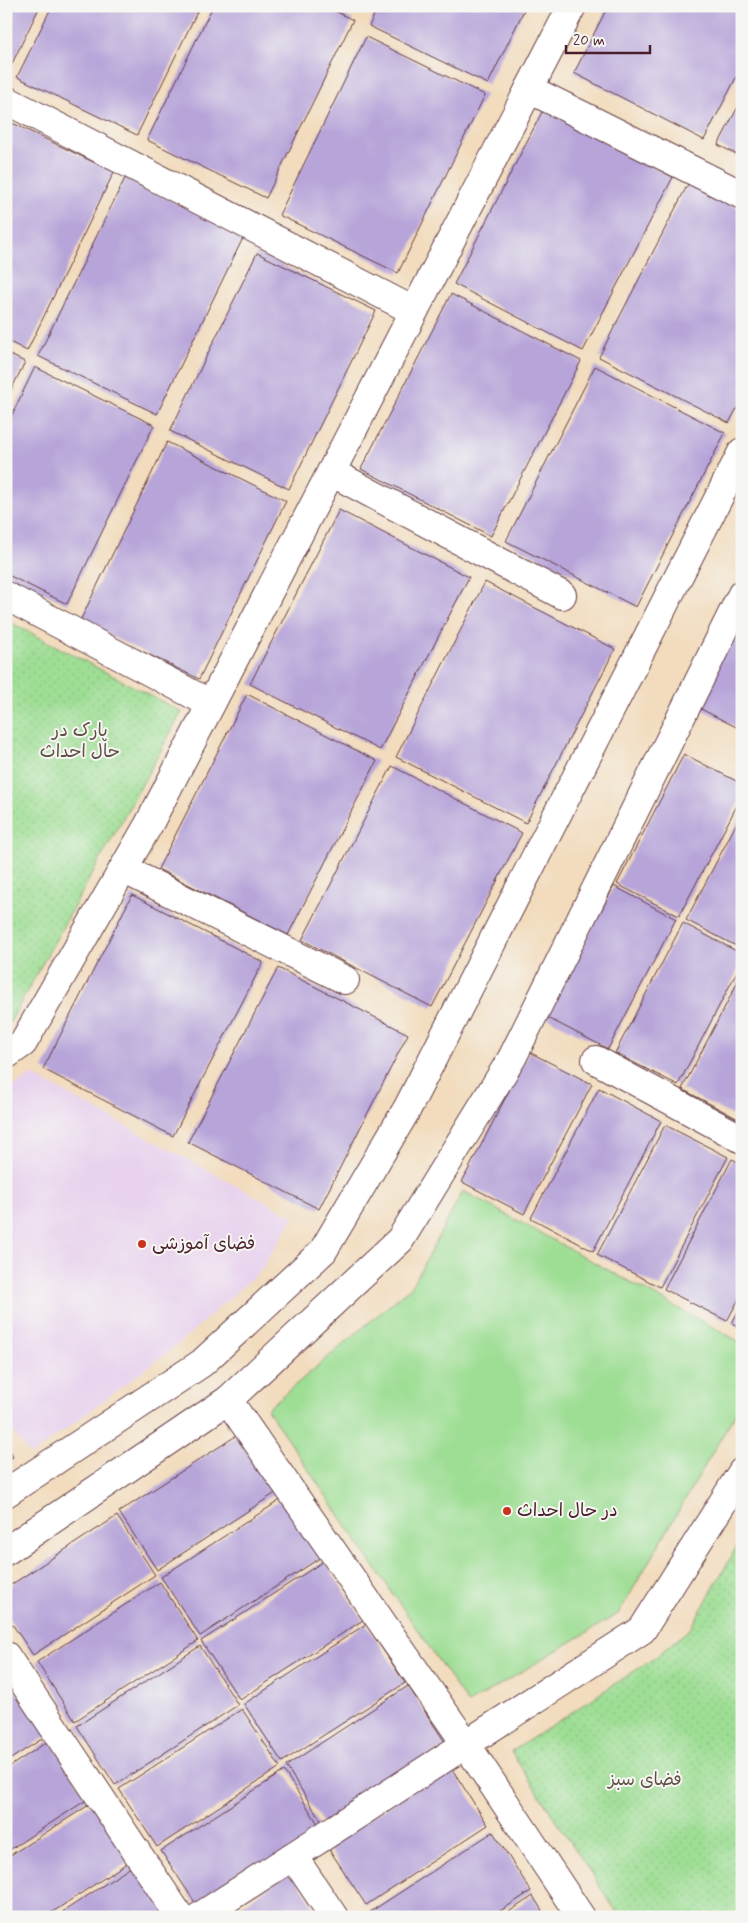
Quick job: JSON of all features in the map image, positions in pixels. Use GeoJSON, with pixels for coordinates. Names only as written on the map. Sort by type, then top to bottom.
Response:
{"type":"FeatureCollection","features":[{"type":"Feature","properties":{"kind":"street"},"geometry":{"type":"LineString","coordinates":[[6,1054],[23,1043],[149,824],[572,6]]}},
{"type":"Feature","properties":{"kind":"street"},"geometry":{"type":"LineString","coordinates":[[529,89],[742,195]]}},
{"type":"Feature","properties":{"kind":"street"},"geometry":{"type":"LineString","coordinates":[[6,100],[414,312]]}},
{"type":"Feature","properties":{"kind":"street"},"geometry":{"type":"LineString","coordinates":[[6,1493],[202,1363],[323,1250],[407,1109],[742,452]]}},
{"type":"Feature","properties":{"kind":"street"},"geometry":{"type":"LineString","coordinates":[[331,472],[562,595]]}},
{"type":"Feature","properties":{"kind":"street"},"geometry":{"type":"LineString","coordinates":[[6,1551],[228,1400],[400,1240],[512,1058],[742,594]]}},
{"type":"Feature","properties":{"kind":"street"},"geometry":{"type":"LineString","coordinates":[[6,596],[211,704]]}},
{"type":"Feature","properties":{"kind":"street"},"geometry":{"type":"LineString","coordinates":[[123,870],[345,980]]}},
{"type":"Feature","properties":{"kind":"street"},"geometry":{"type":"LineString","coordinates":[[596,1060],[742,1139]]}},
{"type":"Feature","properties":{"kind":"street"},"geometry":{"type":"LineString","coordinates":[[228,1400],[466,1744],[580,1917]]}},
{"type":"Feature","properties":{"kind":"street"},"geometry":{"type":"LineString","coordinates":[[200,1917],[642,1630],[742,1472]]}},
{"type":"Feature","properties":{"kind":"street"},"geometry":{"type":"LineString","coordinates":[[6,1656],[180,1917]]}},
{"type":"Feature","properties":{"kind":"street"},"geometry":{"type":"LineString","coordinates":[[293,1856],[334,1917]]}},
{"type":"Feature","properties":{"kind":"shaded area","name":"فضای آموزشی"},"geometry":{"type":"Polygon","coordinates":[[[32,1075],[294,1217],[261,1270],[176,1346],[30,1456],[6,1421],[6,1091],[32,1075]]]}},
{"type":"Feature","properties":{"kind":"green space","name":"پارک در حال احداث"},"geometry":{"type":"Polygon","coordinates":[[[6,620],[182,712],[10,1022],[6,1025],[6,620]]]}},
{"type":"Feature","properties":{"kind":"green space","name":"در حال احداث"},"geometry":{"type":"Polygon","coordinates":[[[463,1191],[742,1343],[742,1402],[619,1613],[468,1704],[267,1409],[412,1286],[463,1191]]]}},
{"type":"Feature","properties":{"kind":"green space","name":"فضای سبز"},"geometry":{"type":"Polygon","coordinates":[[[742,1537],[742,1917],[620,1917],[511,1752],[653,1659],[691,1628],[742,1537]]]}},
{"type":"Feature","properties":{"kind":"building"},"geometry":{"type":"Polygon","coordinates":[[[6,6],[40,6],[6,76],[6,6]]]}},
{"type":"Feature","properties":{"kind":"building"},"geometry":{"type":"Polygon","coordinates":[[[52,6],[200,6],[137,135],[17,77],[52,6]]]}},
{"type":"Feature","properties":{"kind":"building"},"geometry":{"type":"Polygon","coordinates":[[[213,6],[325,6],[353,20],[266,198],[147,140],[213,6]]]}},
{"type":"Feature","properties":{"kind":"building"},"geometry":{"type":"Polygon","coordinates":[[[378,6],[526,6],[488,84],[369,26],[378,6]]]}},
{"type":"Feature","properties":{"kind":"building"},"geometry":{"type":"Polygon","coordinates":[[[608,6],[742,6],[742,66],[704,140],[574,73],[608,6]]]}},
{"type":"Feature","properties":{"kind":"building"},"geometry":{"type":"Polygon","coordinates":[[[366,37],[485,95],[398,273],[279,215],[366,37]]]}},
{"type":"Feature","properties":{"kind":"building"},"geometry":{"type":"Polygon","coordinates":[[[742,99],[742,157],[718,145],[742,99]]]}},
{"type":"Feature","properties":{"kind":"building"},"geometry":{"type":"Polygon","coordinates":[[[543,110],[673,177],[583,351],[454,284],[543,110]]]}},
{"type":"Feature","properties":{"kind":"building"},"geometry":{"type":"Polygon","coordinates":[[[6,120],[114,172],[27,351],[6,340],[6,120]]]}},
{"type":"Feature","properties":{"kind":"building"},"geometry":{"type":"Polygon","coordinates":[[[125,178],[244,236],[157,414],[38,356],[125,178]]]}},
{"type":"Feature","properties":{"kind":"building"},"geometry":{"type":"Polygon","coordinates":[[[689,182],[742,210],[742,399],[729,423],[599,357],[689,182]]]}},
{"type":"Feature","properties":{"kind":"building"},"geometry":{"type":"Polygon","coordinates":[[[257,253],[376,311],[289,489],[170,431],[257,253]]]}},
{"type":"Feature","properties":{"kind":"building"},"geometry":{"type":"Polygon","coordinates":[[[451,294],[581,361],[491,536],[361,469],[451,294]]]}},
{"type":"Feature","properties":{"kind":"building"},"geometry":{"type":"Polygon","coordinates":[[[6,353],[25,362],[6,400],[6,353]]]}},
{"type":"Feature","properties":{"kind":"building"},"geometry":{"type":"Polygon","coordinates":[[[595,366],[725,433],[636,607],[506,541],[595,366]]]}},
{"type":"Feature","properties":{"kind":"building"},"geometry":{"type":"Polygon","coordinates":[[[35,367],[154,425],[67,604],[6,574],[6,427],[35,367]]]}},
{"type":"Feature","properties":{"kind":"building"},"geometry":{"type":"Polygon","coordinates":[[[167,442],[286,501],[199,679],[80,621],[167,442]]]}},
{"type":"Feature","properties":{"kind":"building"},"geometry":{"type":"Polygon","coordinates":[[[339,510],[469,577],[380,750],[250,684],[339,510]]]}},
{"type":"Feature","properties":{"kind":"building"},"geometry":{"type":"Polygon","coordinates":[[[485,582],[615,649],[526,823],[396,757],[485,582]]]}},
{"type":"Feature","properties":{"kind":"building"},"geometry":{"type":"Polygon","coordinates":[[[742,617],[742,730],[695,706],[742,617]]]}},
{"type":"Feature","properties":{"kind":"building"},"geometry":{"type":"Polygon","coordinates":[[[247,694],[377,761],[288,935],[158,869],[247,694]]]}},
{"type":"Feature","properties":{"kind":"building"},"geometry":{"type":"Polygon","coordinates":[[[684,754],[742,784],[742,796],[679,916],[617,884],[684,754]]]}},
{"type":"Feature","properties":{"kind":"building"},"geometry":{"type":"Polygon","coordinates":[[[392,766],[522,833],[432,1007],[302,940],[392,766]]]}},
{"type":"Feature","properties":{"kind":"building"},"geometry":{"type":"Polygon","coordinates":[[[742,813],[742,949],[686,920],[742,813]]]}},
{"type":"Feature","properties":{"kind":"building"},"geometry":{"type":"Polygon","coordinates":[[[614,886],[676,919],[608,1049],[546,1017],[614,886]]]}},
{"type":"Feature","properties":{"kind":"building"},"geometry":{"type":"Polygon","coordinates":[[[132,895],[263,962],[173,1136],[43,1069],[132,895]]]}},
{"type":"Feature","properties":{"kind":"building"},"geometry":{"type":"Polygon","coordinates":[[[683,923],[742,954],[742,962],[678,1085],[615,1053],[683,923]]]}},
{"type":"Feature","properties":{"kind":"building"},"geometry":{"type":"Polygon","coordinates":[[[278,968],[408,1034],[319,1209],[188,1142],[278,968]]]}},
{"type":"Feature","properties":{"kind":"building"},"geometry":{"type":"Polygon","coordinates":[[[742,974],[742,1121],[682,1089],[742,974]]]}},
{"type":"Feature","properties":{"kind":"building"},"geometry":{"type":"Polygon","coordinates":[[[529,1052],[592,1084],[524,1214],[462,1182],[529,1052]]]}},
{"type":"Feature","properties":{"kind":"building"},"geometry":{"type":"Polygon","coordinates":[[[599,1088],[661,1121],[593,1251],[531,1218],[599,1088]]]}},
{"type":"Feature","properties":{"kind":"building"},"geometry":{"type":"Polygon","coordinates":[[[665,1125],[728,1157],[660,1287],[597,1255],[665,1125]]]}},
{"type":"Feature","properties":{"kind":"building"},"geometry":{"type":"Polygon","coordinates":[[[732,1159],[742,1164],[742,1293],[727,1321],[664,1289],[732,1159]]]}},
{"type":"Feature","properties":{"kind":"building"},"geometry":{"type":"Polygon","coordinates":[[[742,1304],[742,1329],[732,1323],[742,1304]]]}},
{"type":"Feature","properties":{"kind":"building"},"geometry":{"type":"Polygon","coordinates":[[[242,1432],[280,1490],[157,1570],[119,1512],[242,1432]]]}},
{"type":"Feature","properties":{"kind":"building"},"geometry":{"type":"Polygon","coordinates":[[[6,1447],[13,1457],[6,1461],[6,1447]]]}},
{"type":"Feature","properties":{"kind":"building"},"geometry":{"type":"Polygon","coordinates":[[[285,1497],[323,1556],[200,1636],[161,1577],[285,1497]]]}},
{"type":"Feature","properties":{"kind":"building"},"geometry":{"type":"Polygon","coordinates":[[[117,1516],[155,1575],[33,1655],[6,1615],[6,1588],[117,1516]]]}},
{"type":"Feature","properties":{"kind":"building"},"geometry":{"type":"Polygon","coordinates":[[[324,1561],[363,1620],[240,1700],[201,1641],[324,1561]]]}},
{"type":"Feature","properties":{"kind":"building"},"geometry":{"type":"Polygon","coordinates":[[[160,1582],[198,1641],[75,1721],[37,1662],[160,1582]]]}},
{"type":"Feature","properties":{"kind":"building"},"geometry":{"type":"Polygon","coordinates":[[[366,1624],[405,1683],[282,1762],[244,1704],[366,1624]]]}},
{"type":"Feature","properties":{"kind":"building"},"geometry":{"type":"Polygon","coordinates":[[[200,1646],[238,1705],[115,1785],[77,1726],[200,1646]]]}},
{"type":"Feature","properties":{"kind":"building"},"geometry":{"type":"Polygon","coordinates":[[[6,1678],[48,1735],[6,1762],[6,1678]]]}},
{"type":"Feature","properties":{"kind":"building"},"geometry":{"type":"Polygon","coordinates":[[[408,1686],[447,1745],[324,1825],[286,1766],[408,1686]]]}},
{"type":"Feature","properties":{"kind":"building"},"geometry":{"type":"Polygon","coordinates":[[[242,1709],[280,1767],[157,1847],[119,1789],[242,1709]]]}},
{"type":"Feature","properties":{"kind":"building"},"geometry":{"type":"Polygon","coordinates":[[[50,1740],[88,1799],[6,1852],[6,1769],[50,1740]]]}},
{"type":"Feature","properties":{"kind":"building"},"geometry":{"type":"Polygon","coordinates":[[[450,1766],[488,1825],[366,1905],[327,1846],[450,1766]]]}},
{"type":"Feature","properties":{"kind":"building"},"geometry":{"type":"Polygon","coordinates":[[[284,1771],[322,1830],[200,1910],[161,1851],[284,1771]]]}},
{"type":"Feature","properties":{"kind":"building"},"geometry":{"type":"Polygon","coordinates":[[[92,1803],[130,1861],[45,1917],[6,1917],[6,1858],[92,1803]]]}},
{"type":"Feature","properties":{"kind":"building"},"geometry":{"type":"Polygon","coordinates":[[[493,1832],[531,1891],[491,1917],[373,1917],[370,1912],[493,1832]]]}},
{"type":"Feature","properties":{"kind":"building"},"geometry":{"type":"Polygon","coordinates":[[[134,1865],[168,1917],[55,1917],[134,1865]]]}},
{"type":"Feature","properties":{"kind":"building"},"geometry":{"type":"Polygon","coordinates":[[[292,1872],[321,1917],[223,1917],[292,1872]]]}},
{"type":"Feature","properties":{"kind":"building"},"geometry":{"type":"Polygon","coordinates":[[[533,1896],[546,1917],[501,1917],[533,1896]]]}},
{"type":"Feature","properties":{"kind":"place","name":"فضای آموزشی"},"geometry":{"type":"Point","coordinates":[142,1244]}},
{"type":"Feature","properties":{"kind":"place","name":"در حال احداث"},"geometry":{"type":"Point","coordinates":[507,1511]}}]}
